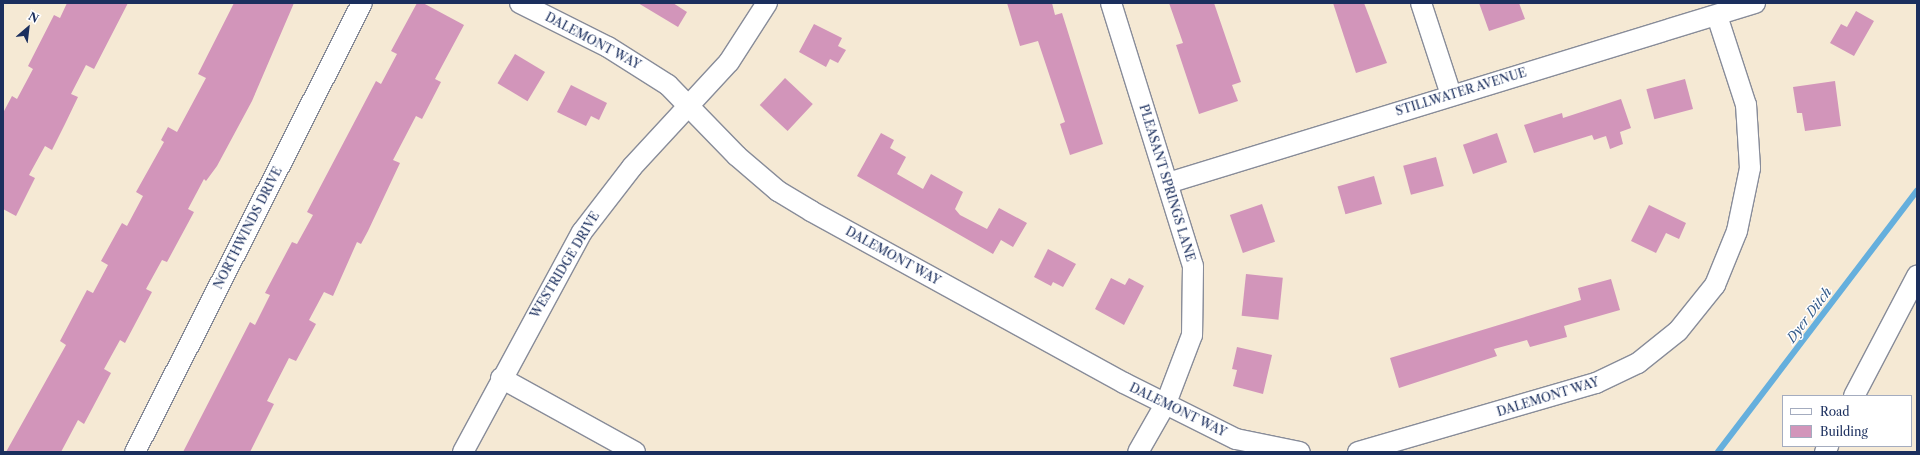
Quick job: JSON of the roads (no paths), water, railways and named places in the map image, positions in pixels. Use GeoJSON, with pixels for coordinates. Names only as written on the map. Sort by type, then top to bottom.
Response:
{"type":"FeatureCollection","features":[{"type":"Feature","properties":{"kind":"street","name":"NORTHWINDS DRIVE"},"geometry":{"type":"LineString","coordinates":[[135,452],[362,3]]}},
{"type":"Feature","properties":{"kind":"street","name":"DALEMONT WAY"},"geometry":{"type":"LineString","coordinates":[[520,3],[632,60],[668,85],[778,191],[1124,383],[1236,439],[1300,452]]}},
{"type":"Feature","properties":{"kind":"street","name":"WESTRIDGE DRIVE"},"geometry":{"type":"LineString","coordinates":[[464,452],[501,378],[582,232],[632,167],[729,62],[768,3]]}},
{"type":"Feature","properties":{"kind":"street","name":"PLEASANT SPRINGS LANE"},"geometry":{"type":"LineString","coordinates":[[1111,3],[1193,266],[1192,336],[1166,403],[1138,452]]}},
{"type":"Feature","properties":{"kind":"street"},"geometry":{"type":"LineString","coordinates":[[1421,3],[1451,95]]}},
{"type":"Feature","properties":{"kind":"street","name":"STILLWATER AVENUE"},"geometry":{"type":"LineString","coordinates":[[1168,183],[1451,95],[1717,16],[1755,3]]}},
{"type":"Feature","properties":{"kind":"street","name":"DALEMONT WAY"},"geometry":{"type":"LineString","coordinates":[[1358,452],[1596,383],[1638,363],[1678,331],[1715,285],[1737,231],[1750,168],[1746,106],[1717,16]]}},
{"type":"Feature","properties":{"kind":"street"},"geometry":{"type":"LineString","coordinates":[[1855,395],[1917,276]]}},
{"type":"Feature","properties":{"kind":"street"},"geometry":{"type":"LineString","coordinates":[[501,378],[635,452]]}},
{"type":"Feature","properties":{"kind":"waterway","name":"Dyer Ditch"},"geometry":{"type":"LineString","coordinates":[[1718,452],[1917,191]]}}]}
